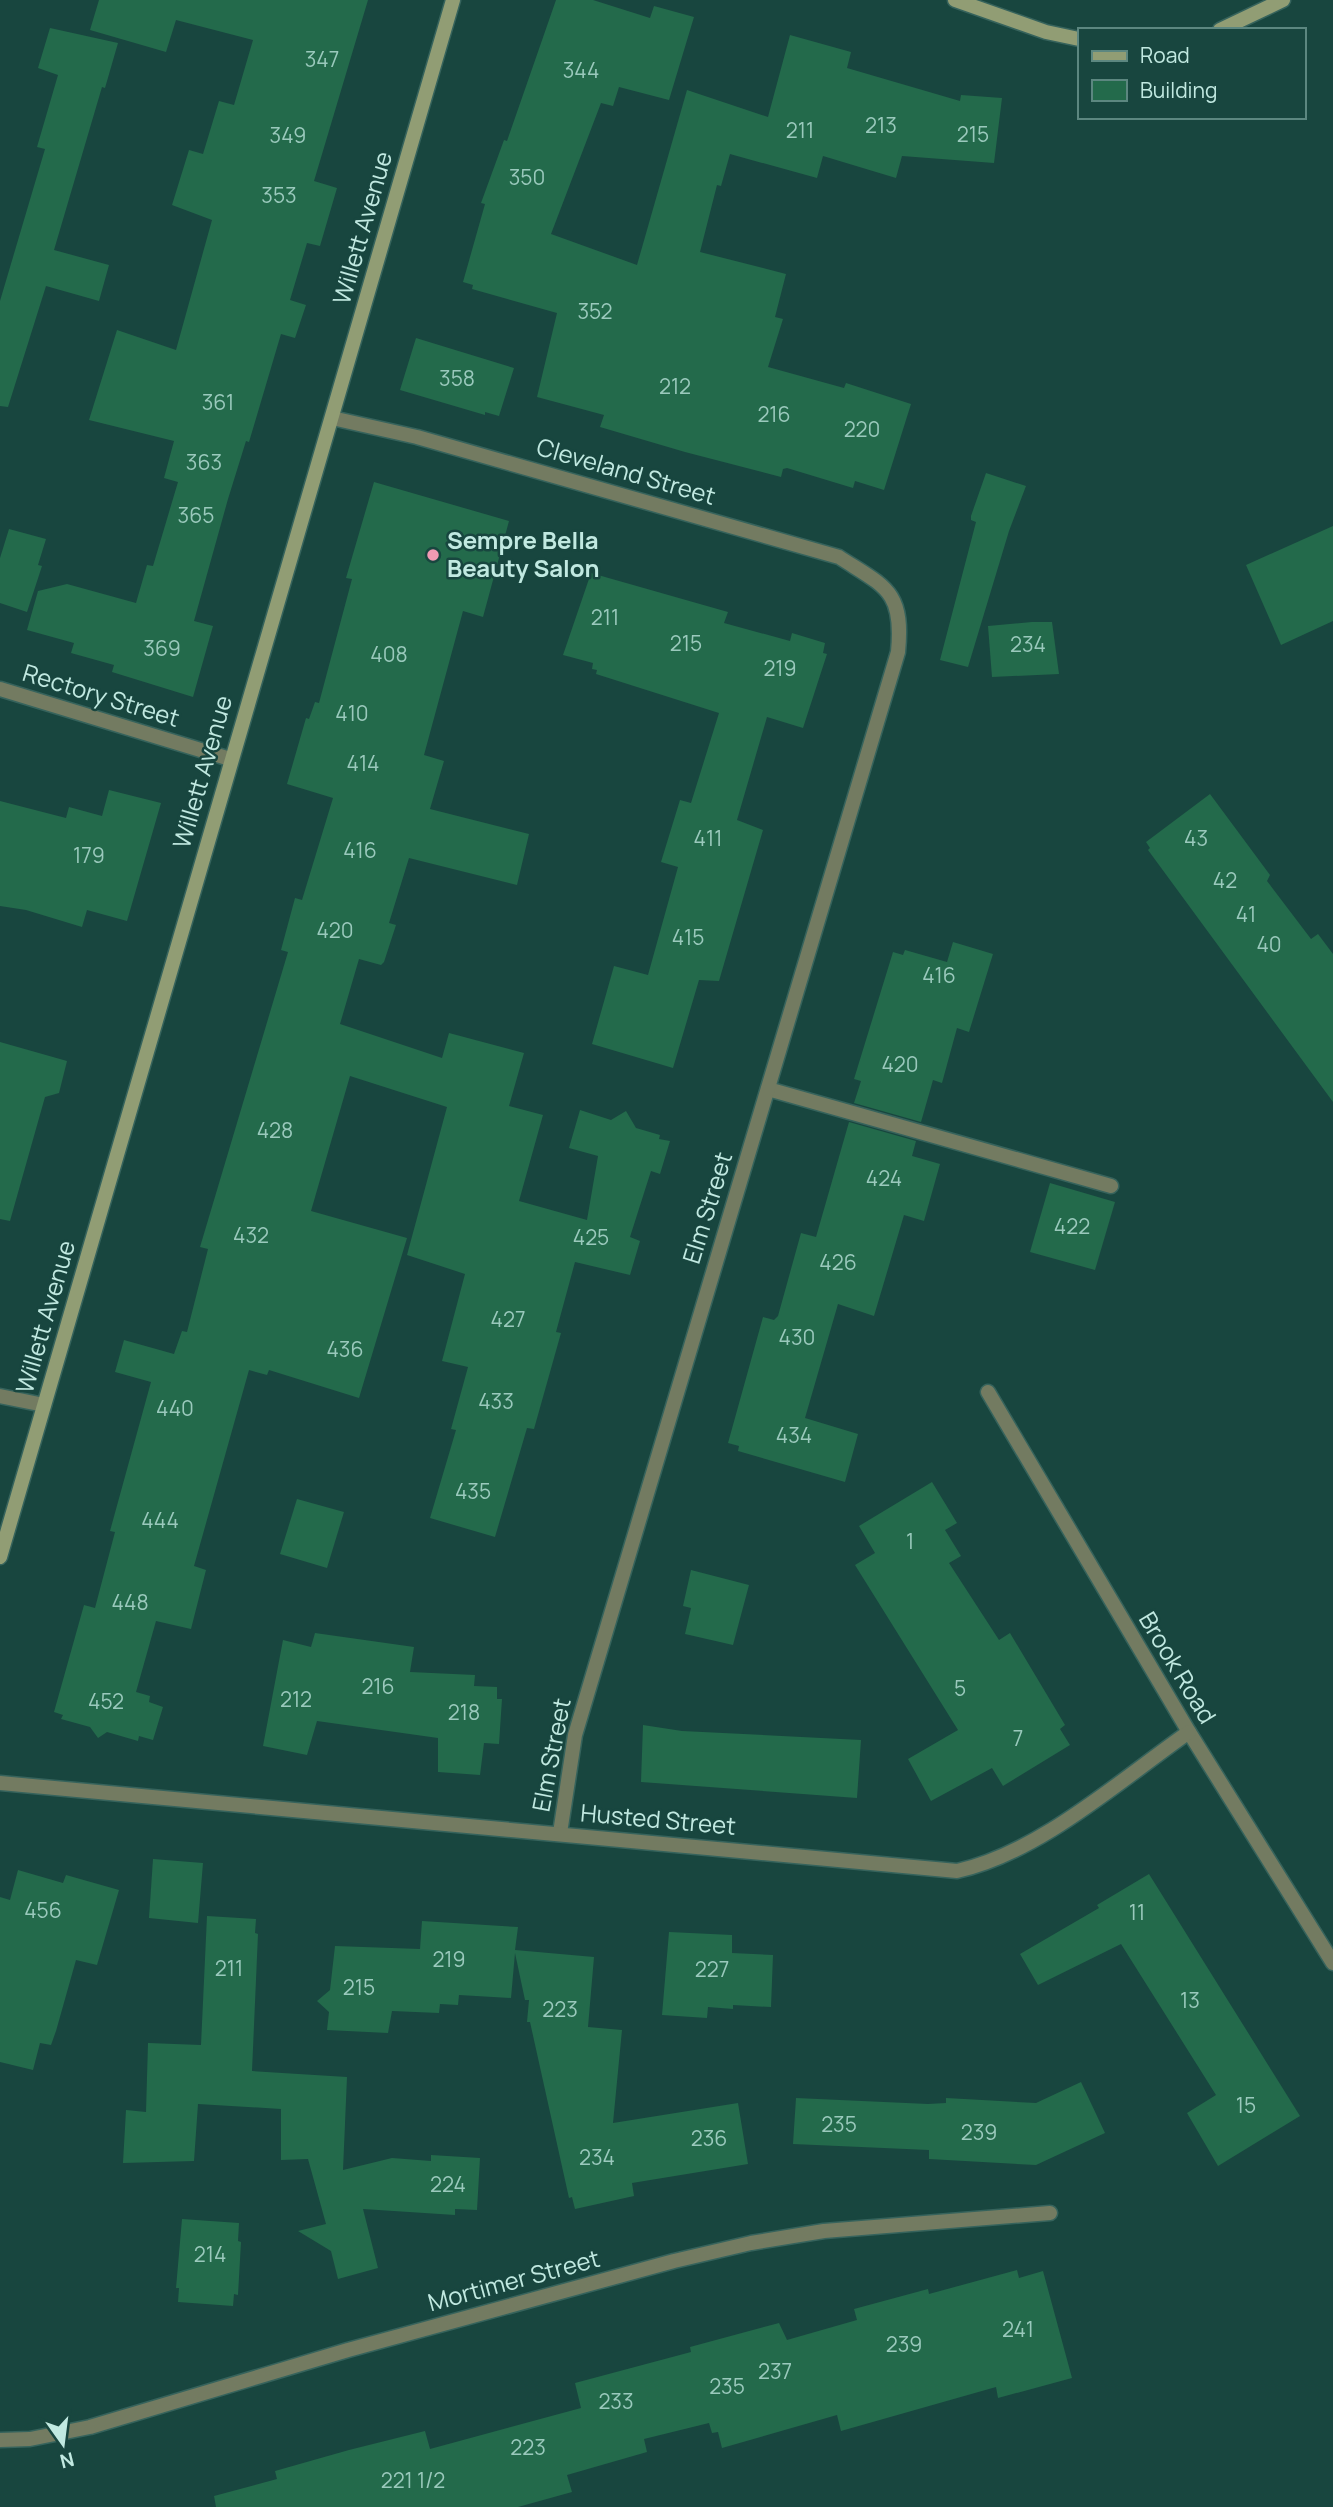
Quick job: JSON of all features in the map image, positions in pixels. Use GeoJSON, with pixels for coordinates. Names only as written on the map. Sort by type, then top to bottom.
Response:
{"type":"FeatureCollection","features":[{"type":"Feature","properties":{"kind":"street","name":"Willett Avenue"},"geometry":{"type":"LineString","coordinates":[[0,1558],[230,759],[453,0]]}},
{"type":"Feature","properties":{"kind":"street"},"geometry":{"type":"LineString","coordinates":[[956,0],[1046,32],[1078,39]]}},
{"type":"Feature","properties":{"kind":"street"},"geometry":{"type":"LineString","coordinates":[[1224,28],[1283,0]]}},
{"type":"Feature","properties":{"kind":"street","name":"Cleveland Street"},"geometry":{"type":"LineString","coordinates":[[332,418],[417,437],[839,556],[886,588],[894,598]]}},
{"type":"Feature","properties":{"kind":"street","name":"Elm Street"},"geometry":{"type":"LineString","coordinates":[[560,1833],[575,1735],[898,652],[901,624],[894,598]]}},
{"type":"Feature","properties":{"kind":"street","name":"Rectory Street"},"geometry":{"type":"LineString","coordinates":[[0,689],[230,759]]}},
{"type":"Feature","properties":{"kind":"street"},"geometry":{"type":"LineString","coordinates":[[768,1089],[1111,1186]]}},
{"type":"Feature","properties":{"kind":"street","name":"Brook Road"},"geometry":{"type":"LineString","coordinates":[[988,1392],[1189,1732],[1333,1963]]}},
{"type":"Feature","properties":{"kind":"street"},"geometry":{"type":"LineString","coordinates":[[0,1396],[44,1405]]}},
{"type":"Feature","properties":{"kind":"street","name":"Husted Street"},"geometry":{"type":"LineString","coordinates":[[0,1783],[957,1871],[989,1864],[1024,1847],[1189,1732]]}},
{"type":"Feature","properties":{"kind":"street","name":"Mortimer Street"},"geometry":{"type":"LineString","coordinates":[[0,2440],[30,2439],[90,2427],[361,2347],[674,2261],[751,2243],[824,2231],[1050,2213]]}},
{"type":"Feature","properties":{"kind":"building"},"geometry":{"type":"Polygon","coordinates":[[[99,0],[368,0],[314,181],[337,188],[320,246],[307,243],[290,300],[306,305],[295,338],[281,334],[249,442],[246,441],[228,499],[194,621],[213,626],[193,697],[112,672],[114,665],[71,653],[74,643],[27,630],[38,591],[67,584],[136,603],[147,565],[153,566],[178,482],[164,478],[174,441],[89,420],[117,330],[176,350],[212,220],[172,205],[189,150],[203,154],[219,101],[234,105],[253,40],[176,20],[166,52],[90,30],[99,0]]]}},
{"type":"Feature","properties":{"kind":"building"},"geometry":{"type":"Polygon","coordinates":[[[556,0],[593,0],[650,18],[654,6],[694,17],[669,100],[619,87],[613,106],[601,103],[551,234],[637,265],[687,90],[768,117],[790,35],[851,52],[847,68],[960,101],[961,95],[1002,98],[994,163],[902,156],[896,178],[823,156],[817,178],[730,154],[721,186],[717,185],[700,252],[786,274],[775,317],[783,319],[768,367],[844,388],[846,383],[911,404],[884,490],[855,481],[853,488],[787,468],[783,469],[781,477],[685,452],[600,427],[604,415],[537,397],[557,313],[472,289],[473,285],[463,282],[485,204],[481,203],[504,140],[507,141],[556,0]]]}},
{"type":"Feature","properties":{"kind":"building"},"geometry":{"type":"Polygon","coordinates":[[[50,28],[118,43],[105,88],[102,87],[54,250],[109,265],[99,301],[46,286],[8,407],[0,406],[0,301],[45,149],[37,147],[58,75],[38,68],[50,28]]]}},
{"type":"Feature","properties":{"kind":"building"},"geometry":{"type":"Polygon","coordinates":[[[416,338],[514,368],[499,416],[485,412],[485,415],[400,390],[416,338]]]}},
{"type":"Feature","properties":{"kind":"building"},"geometry":{"type":"Polygon","coordinates":[[[986,473],[1026,486],[1009,531],[968,667],[940,660],[976,522],[971,520],[971,516],[986,473]]]}},
{"type":"Feature","properties":{"kind":"building"},"geometry":{"type":"Polygon","coordinates":[[[374,482],[509,521],[483,617],[463,611],[424,755],[444,761],[430,809],[529,834],[517,885],[409,858],[389,923],[396,925],[384,962],[381,965],[359,959],[340,1024],[442,1058],[449,1033],[524,1053],[509,1106],[543,1115],[519,1201],[587,1220],[598,1156],[569,1148],[580,1110],[611,1120],[626,1111],[636,1128],[670,1141],[660,1174],[651,1171],[630,1237],[640,1241],[630,1275],[575,1262],[556,1332],[561,1333],[534,1429],[527,1428],[495,1537],[430,1518],[456,1430],[451,1429],[468,1367],[442,1361],[465,1274],[407,1255],[447,1107],[350,1076],[311,1211],[407,1238],[359,1398],[269,1370],[267,1375],[249,1370],[194,1566],[206,1570],[191,1629],[156,1621],[136,1692],[150,1696],[149,1702],[163,1707],[153,1740],[139,1736],[138,1741],[107,1732],[98,1738],[90,1727],[61,1719],[63,1715],[54,1712],[84,1605],[95,1608],[115,1532],[110,1531],[151,1382],[115,1372],[124,1340],[174,1354],[182,1331],[187,1332],[208,1249],[200,1247],[288,952],[281,950],[295,898],[302,900],[333,798],[287,784],[306,718],[309,719],[315,702],[319,703],[352,579],[346,578],[374,482]]]}},
{"type":"Feature","properties":{"kind":"building"},"geometry":{"type":"Polygon","coordinates":[[[1333,526],[1333,621],[1281,645],[1246,565],[1333,526]]]}},
{"type":"Feature","properties":{"kind":"building"},"geometry":{"type":"Polygon","coordinates":[[[9,529],[46,539],[38,565],[42,566],[27,612],[0,603],[0,558],[9,529]]]}},
{"type":"Feature","properties":{"kind":"building"},"geometry":{"type":"Polygon","coordinates":[[[591,573],[728,612],[724,623],[790,641],[792,633],[825,643],[823,653],[827,654],[803,728],[767,717],[737,820],[763,830],[719,981],[699,980],[673,1068],[592,1044],[614,966],[648,975],[678,867],[661,862],[680,800],[691,803],[719,713],[596,674],[597,670],[592,669],[593,663],[563,655],[591,573]]]}},
{"type":"Feature","properties":{"kind":"building"},"geometry":{"type":"Polygon","coordinates":[[[1052,622],[1059,674],[992,677],[988,626],[1052,622]]]}},
{"type":"Feature","properties":{"kind":"building"},"geometry":{"type":"Polygon","coordinates":[[[109,790],[161,803],[127,921],[87,910],[82,927],[26,910],[0,906],[0,801],[66,818],[69,807],[102,816],[109,790]]]}},
{"type":"Feature","properties":{"kind":"building"},"geometry":{"type":"Polygon","coordinates":[[[1210,794],[1270,875],[1267,881],[1311,939],[1318,934],[1333,954],[1333,1102],[1148,850],[1150,848],[1146,842],[1210,794]]]}},
{"type":"Feature","properties":{"kind":"building"},"geometry":{"type":"Polygon","coordinates":[[[953,942],[993,954],[969,1032],[957,1028],[942,1083],[933,1080],[921,1122],[854,1103],[861,1081],[854,1079],[893,952],[903,955],[905,950],[947,962],[953,942]]]}},
{"type":"Feature","properties":{"kind":"building"},"geometry":{"type":"Polygon","coordinates":[[[0,1042],[67,1061],[59,1093],[45,1097],[10,1221],[0,1219],[0,1042]]]}},
{"type":"Feature","properties":{"kind":"building"},"geometry":{"type":"Polygon","coordinates":[[[849,1122],[916,1141],[912,1156],[940,1164],[924,1221],[904,1215],[874,1316],[838,1304],[805,1418],[858,1434],[845,1482],[738,1451],[739,1446],[728,1443],[763,1317],[774,1320],[778,1316],[801,1233],[816,1237],[849,1122]]]}},
{"type":"Feature","properties":{"kind":"building"},"geometry":{"type":"Polygon","coordinates":[[[1050,1183],[1115,1202],[1095,1270],[1030,1252],[1050,1183]]]}},
{"type":"Feature","properties":{"kind":"building"},"geometry":{"type":"Polygon","coordinates":[[[932,1482],[957,1523],[945,1530],[961,1556],[949,1563],[999,1640],[1010,1633],[1065,1725],[1060,1729],[1070,1745],[1003,1786],[992,1768],[931,1801],[908,1759],[958,1730],[855,1565],[875,1553],[859,1526],[932,1482]]]}},
{"type":"Feature","properties":{"kind":"building"},"geometry":{"type":"Polygon","coordinates":[[[297,1499],[344,1512],[327,1568],[280,1554],[297,1499]]]}},
{"type":"Feature","properties":{"kind":"building"},"geometry":{"type":"Polygon","coordinates":[[[691,1570],[749,1585],[733,1645],[685,1634],[691,1608],[683,1606],[691,1570]]]}},
{"type":"Feature","properties":{"kind":"building"},"geometry":{"type":"Polygon","coordinates":[[[315,1633],[414,1647],[410,1672],[475,1675],[474,1686],[497,1687],[497,1699],[502,1699],[499,1744],[484,1743],[480,1775],[438,1772],[438,1738],[317,1721],[307,1755],[263,1746],[283,1640],[311,1647],[315,1633]]]}},
{"type":"Feature","properties":{"kind":"building"},"geometry":{"type":"Polygon","coordinates":[[[643,1725],[682,1731],[861,1740],[857,1798],[641,1782],[643,1725]]]}},
{"type":"Feature","properties":{"kind":"building"},"geometry":{"type":"Polygon","coordinates":[[[153,1859],[203,1863],[198,1923],[149,1918],[153,1859]]]}},
{"type":"Feature","properties":{"kind":"building"},"geometry":{"type":"Polygon","coordinates":[[[18,1870],[63,1883],[66,1875],[119,1890],[97,1965],[76,1960],[51,2045],[40,2043],[33,2070],[0,2062],[0,1897],[10,1900],[18,1870]]]}},
{"type":"Feature","properties":{"kind":"building"},"geometry":{"type":"Polygon","coordinates":[[[1149,1874],[1300,2116],[1218,2166],[1187,2113],[1216,2095],[1121,1944],[1038,1985],[1020,1954],[1099,1908],[1097,1905],[1149,1874]]]}},
{"type":"Feature","properties":{"kind":"building"},"geometry":{"type":"Polygon","coordinates":[[[207,1916],[256,1919],[255,1933],[258,1934],[252,2071],[347,2077],[343,2170],[392,2158],[431,2161],[431,2155],[480,2158],[477,2210],[455,2209],[455,2215],[363,2209],[378,2268],[338,2279],[331,2251],[298,2231],[326,2224],[308,2159],[281,2160],[281,2109],[198,2104],[194,2161],[123,2163],[126,2110],[146,2112],[148,2043],[201,2045],[207,1916]]]}},
{"type":"Feature","properties":{"kind":"building"},"geometry":{"type":"Polygon","coordinates":[[[422,1921],[518,1927],[515,1950],[594,1957],[588,2027],[622,2030],[613,2123],[738,2103],[748,2164],[632,2183],[634,2196],[575,2209],[572,2197],[569,2198],[530,2022],[527,2022],[529,2000],[525,2000],[515,1953],[511,1998],[459,1995],[458,2005],[440,2004],[439,2013],[392,2011],[388,2033],[327,2030],[329,2012],[317,2001],[330,1990],[335,1946],[420,1949],[422,1921]]]}},
{"type":"Feature","properties":{"kind":"building"},"geometry":{"type":"Polygon","coordinates":[[[669,1932],[732,1935],[732,1953],[773,1955],[771,2007],[708,2007],[707,2018],[662,2015],[669,1932]]]}},
{"type":"Feature","properties":{"kind":"building"},"geometry":{"type":"Polygon","coordinates":[[[1081,2082],[1105,2133],[1036,2165],[929,2159],[929,2150],[793,2144],[796,2098],[928,2104],[946,2103],[946,2098],[1036,2103],[1081,2082]]]}},
{"type":"Feature","properties":{"kind":"building"},"geometry":{"type":"Polygon","coordinates":[[[182,2219],[239,2223],[238,2241],[241,2242],[238,2295],[234,2294],[233,2306],[178,2302],[179,2288],[176,2288],[182,2219]]]}},
{"type":"Feature","properties":{"kind":"building"},"geometry":{"type":"Polygon","coordinates":[[[1017,2270],[1019,2278],[1043,2271],[1072,2378],[998,2398],[996,2387],[841,2431],[837,2415],[722,2448],[718,2432],[712,2433],[709,2423],[644,2439],[647,2452],[567,2475],[572,2492],[518,2507],[216,2507],[214,2496],[277,2479],[275,2471],[349,2450],[425,2431],[430,2449],[581,2408],[575,2383],[691,2352],[690,2347],[779,2323],[787,2340],[857,2320],[854,2309],[928,2289],[929,2294],[1017,2270]]]}},
{"type":"Feature","properties":{"kind":"place","name":"Sempre Bella Beauty Salon"},"geometry":{"type":"Point","coordinates":[433,555]}}]}
